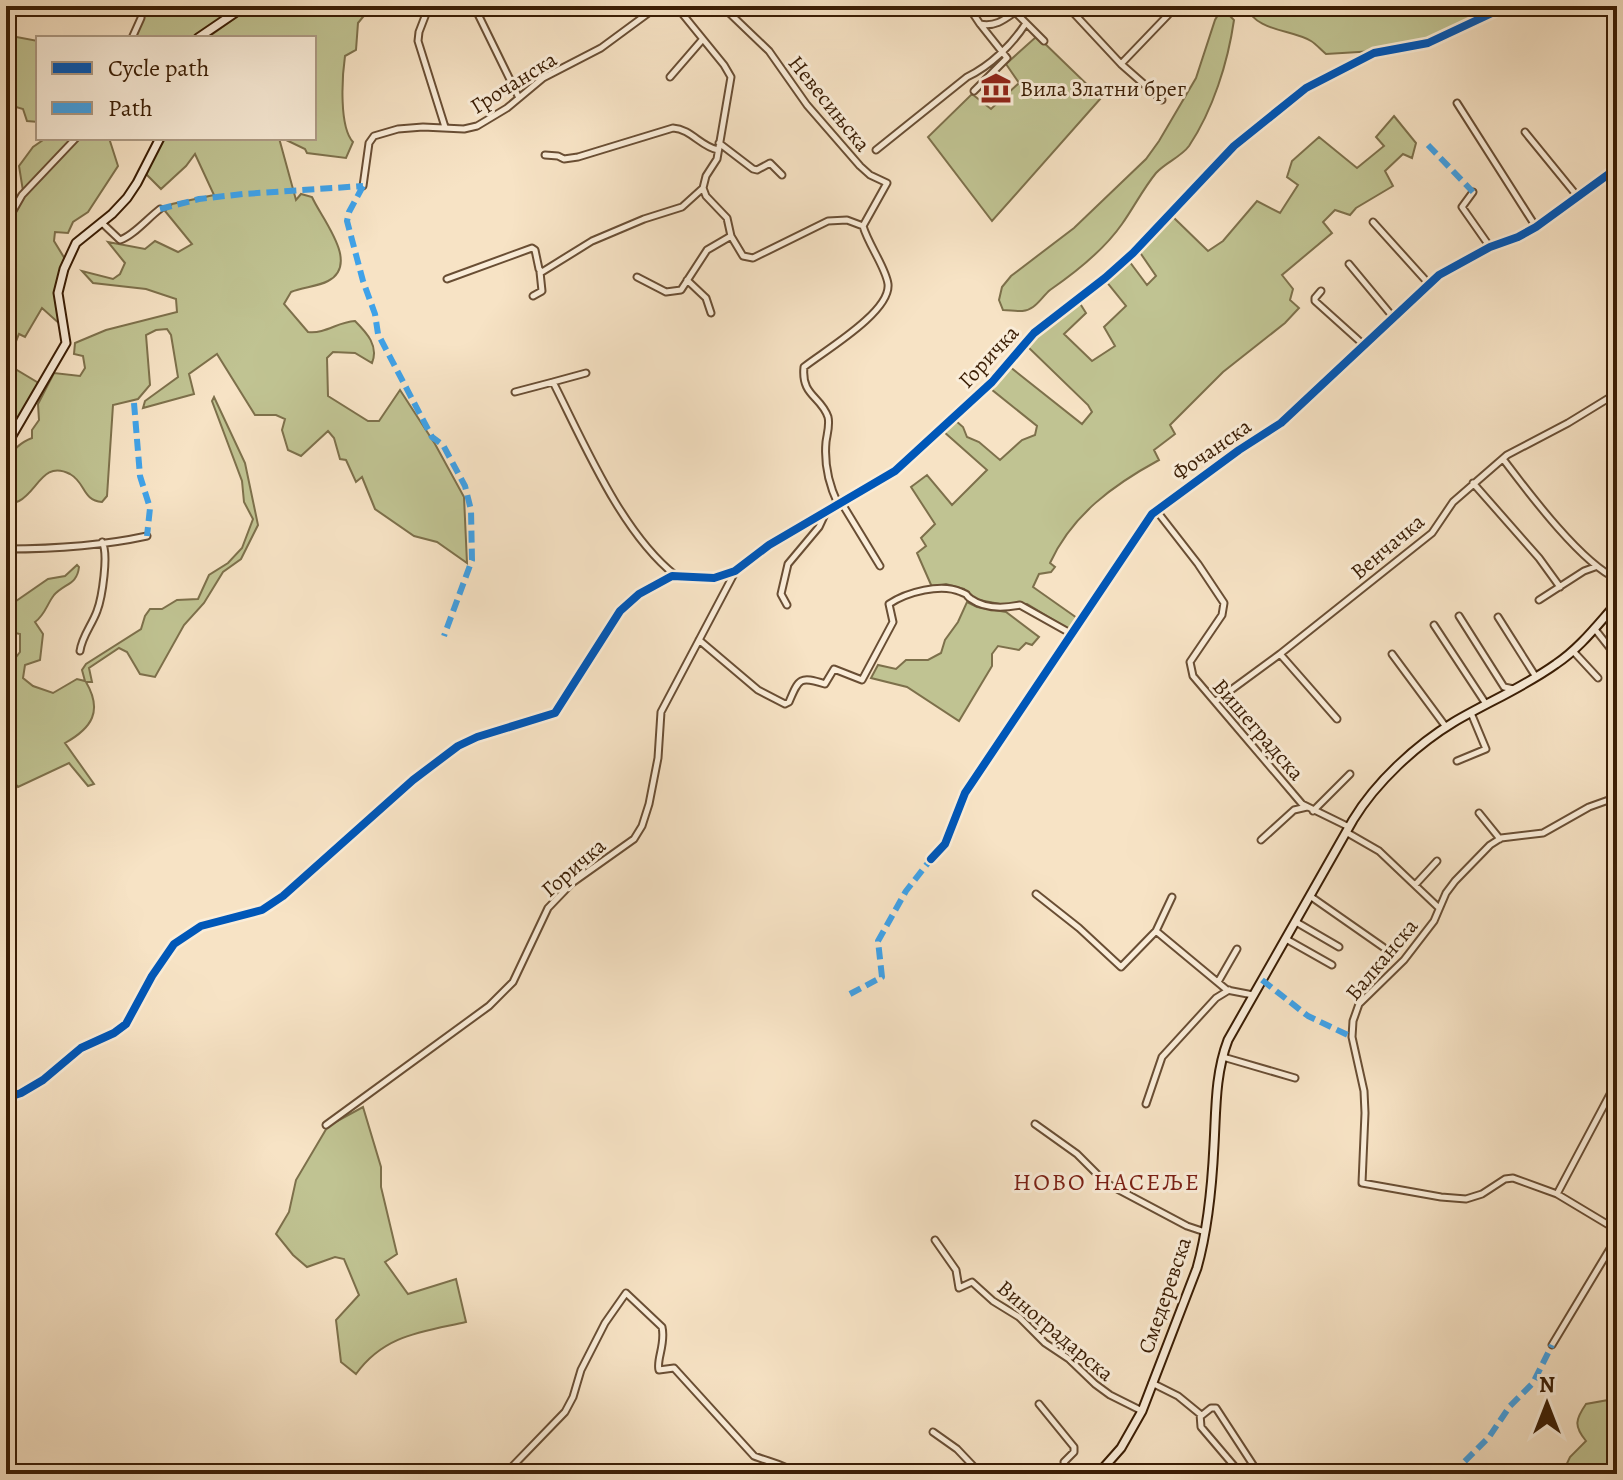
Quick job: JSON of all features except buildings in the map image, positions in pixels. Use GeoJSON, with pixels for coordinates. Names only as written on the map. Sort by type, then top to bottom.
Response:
{"type":"FeatureCollection","features":[{"type":"Feature","properties":{"kind":"main road"},"geometry":{"type":"LineString","coordinates":[[201,36],[245,6]]}},
{"type":"Feature","properties":{"kind":"main road"},"geometry":{"type":"LineString","coordinates":[[6,446],[66,343],[66,330],[58,304],[64,269],[76,243],[112,214],[137,183],[159,140]]}},
{"type":"Feature","properties":{"kind":"main road","name":"Смедеревска"},"geometry":{"type":"LineString","coordinates":[[1098,1474],[1121,1448],[1142,1411],[1194,1276],[1205,1232],[1213,1168],[1218,1083],[1233,1029],[1348,829],[1372,794],[1419,748],[1446,727],[1536,677],[1573,651],[1617,604]]}},
{"type":"Feature","properties":{"kind":"street"},"geometry":{"type":"LineString","coordinates":[[133,36],[141,18],[142,6]]}},
{"type":"Feature","properties":{"kind":"street"},"geometry":{"type":"LineString","coordinates":[[429,6],[418,41],[445,127]]}},
{"type":"Feature","properties":{"kind":"street"},"geometry":{"type":"LineString","coordinates":[[474,6],[519,98]]}},
{"type":"Feature","properties":{"kind":"street","name":"Грочанска"},"geometry":{"type":"LineString","coordinates":[[363,186],[369,143],[374,136],[398,129],[464,129],[477,126],[543,78],[584,59],[658,6]]}},
{"type":"Feature","properties":{"kind":"street"},"geometry":{"type":"LineString","coordinates":[[540,272],[592,241],[682,207],[703,188],[706,176],[717,159],[731,77],[676,6]]}},
{"type":"Feature","properties":{"kind":"street","name":"Невесињска"},"geometry":{"type":"LineString","coordinates":[[722,6],[769,51],[814,115],[860,166],[887,183],[863,226]]}},
{"type":"Feature","properties":{"kind":"street"},"geometry":{"type":"LineString","coordinates":[[968,6],[1007,58],[974,91]]}},
{"type":"Feature","properties":{"kind":"street"},"geometry":{"type":"LineString","coordinates":[[1067,6],[1121,64],[1162,100]]}},
{"type":"Feature","properties":{"kind":"street","name":"Горичка"},"geometry":{"type":"LineString","coordinates":[[6,1098],[43,1080],[66,1058],[126,1024],[152,976],[174,944],[201,926],[262,910],[283,896],[413,780],[458,746],[477,737],[555,713],[625,605],[647,589],[675,576],[714,578],[735,571],[769,545],[895,471],[992,382],[1034,333],[1133,253],[1234,146],[1306,88],[1374,53],[1428,43],[1507,6]]}},
{"type":"Feature","properties":{"kind":"street"},"geometry":{"type":"LineString","coordinates":[[980,24],[1000,23],[1013,9],[1044,41]]}},
{"type":"Feature","properties":{"kind":"street"},"geometry":{"type":"LineString","coordinates":[[1121,64],[1168,15]]}},
{"type":"Feature","properties":{"kind":"street"},"geometry":{"type":"LineString","coordinates":[[876,150],[1002,51],[1026,23]]}},
{"type":"Feature","properties":{"kind":"street"},"geometry":{"type":"LineString","coordinates":[[670,77],[702,40]]}},
{"type":"Feature","properties":{"kind":"street"},"geometry":{"type":"LineString","coordinates":[[1457,103],[1536,227]]}},
{"type":"Feature","properties":{"kind":"street"},"geometry":{"type":"LineString","coordinates":[[545,155],[564,159],[578,157],[673,128],[684,130],[708,147],[719,147],[753,169],[770,163],[782,175]]}},
{"type":"Feature","properties":{"kind":"street"},"geometry":{"type":"LineString","coordinates":[[1525,132],[1578,197]]}},
{"type":"Feature","properties":{"kind":"street"},"geometry":{"type":"LineString","coordinates":[[6,223],[22,195],[74,140]]}},
{"type":"Feature","properties":{"kind":"street","name":"Фочанска"},"geometry":{"type":"LineString","coordinates":[[931,859],[945,844],[965,793],[1140,529],[1156,510],[1281,423],[1429,284],[1452,267],[1536,227],[1617,168]]}},
{"type":"Feature","properties":{"kind":"street"},"geometry":{"type":"LineString","coordinates":[[703,188],[706,196],[727,218],[731,236],[742,254],[751,259],[828,221],[847,220],[863,226],[887,280],[886,296],[875,312],[804,367],[803,377],[808,391],[829,420],[825,445],[829,482],[880,566]]}},
{"type":"Feature","properties":{"kind":"street"},"geometry":{"type":"LineString","coordinates":[[1473,192],[1462,207],[1490,247]]}},
{"type":"Feature","properties":{"kind":"street"},"geometry":{"type":"LineString","coordinates":[[101,222],[120,240],[128,238],[143,221],[160,209]]}},
{"type":"Feature","properties":{"kind":"street"},"geometry":{"type":"LineString","coordinates":[[1373,222],[1429,284]]}},
{"type":"Feature","properties":{"kind":"street"},"geometry":{"type":"LineString","coordinates":[[637,277],[666,292],[681,290],[707,250],[731,236]]}},
{"type":"Feature","properties":{"kind":"street"},"geometry":{"type":"LineString","coordinates":[[447,279],[532,248],[535,250],[542,291],[533,296]]}},
{"type":"Feature","properties":{"kind":"street"},"geometry":{"type":"LineString","coordinates":[[1349,264],[1393,317]]}},
{"type":"Feature","properties":{"kind":"street"},"geometry":{"type":"LineString","coordinates":[[687,280],[706,298],[711,313]]}},
{"type":"Feature","properties":{"kind":"street"},"geometry":{"type":"LineString","coordinates":[[1321,291],[1315,301],[1365,346]]}},
{"type":"Feature","properties":{"kind":"street"},"geometry":{"type":"LineString","coordinates":[[515,392],[586,373]]}},
{"type":"Feature","properties":{"kind":"street"},"geometry":{"type":"LineString","coordinates":[[553,382],[622,511],[651,552],[675,576]]}},
{"type":"Feature","properties":{"kind":"street","name":"Венчачка"},"geometry":{"type":"LineString","coordinates":[[1216,701],[1432,533],[1453,502],[1503,459],[1617,393]]}},
{"type":"Feature","properties":{"kind":"street"},"geometry":{"type":"LineString","coordinates":[[1503,459],[1537,503],[1596,567],[1617,579]]}},
{"type":"Feature","properties":{"kind":"street"},"geometry":{"type":"LineString","coordinates":[[1473,483],[1560,587]]}},
{"type":"Feature","properties":{"kind":"street","name":"Вишеградска"},"geometry":{"type":"LineString","coordinates":[[1156,510],[1224,603],[1222,615],[1191,659],[1189,665],[1197,681],[1310,809],[1348,829],[1379,851],[1439,908]]}},
{"type":"Feature","properties":{"kind":"street","name":"Горичка"},"geometry":{"type":"LineString","coordinates":[[787,605],[781,594],[788,564],[819,527],[826,512]]}},
{"type":"Feature","properties":{"kind":"street"},"geometry":{"type":"LineString","coordinates":[[6,549],[51,549],[147,536]]}},
{"type":"Feature","properties":{"kind":"street"},"geometry":{"type":"LineString","coordinates":[[80,651],[98,609],[106,552],[102,542]]}},
{"type":"Feature","properties":{"kind":"street"},"geometry":{"type":"LineString","coordinates":[[1539,600],[1584,571],[1596,567]]}},
{"type":"Feature","properties":{"kind":"street","name":"Горичка"},"geometry":{"type":"LineString","coordinates":[[326,1125],[476,1018],[513,982],[548,908],[572,883],[634,839],[645,818],[658,758],[661,712],[735,571]]}},
{"type":"Feature","properties":{"kind":"street"},"geometry":{"type":"LineString","coordinates":[[699,640],[755,688],[785,704],[801,680],[809,678],[825,684],[834,669],[862,680],[893,622],[889,604],[919,592],[946,587],[987,605],[1004,608],[1020,605],[1065,633],[1071,633]]}},
{"type":"Feature","properties":{"kind":"street"},"geometry":{"type":"LineString","coordinates":[[1459,616],[1504,687],[1514,689]]}},
{"type":"Feature","properties":{"kind":"street"},"geometry":{"type":"LineString","coordinates":[[1498,617],[1536,677]]}},
{"type":"Feature","properties":{"kind":"street"},"geometry":{"type":"LineString","coordinates":[[1434,625],[1486,704]]}},
{"type":"Feature","properties":{"kind":"street"},"geometry":{"type":"LineString","coordinates":[[1594,628],[1617,657]]}},
{"type":"Feature","properties":{"kind":"street"},"geometry":{"type":"LineString","coordinates":[[1573,651],[1598,678]]}},
{"type":"Feature","properties":{"kind":"street"},"geometry":{"type":"LineString","coordinates":[[1280,654],[1337,719]]}},
{"type":"Feature","properties":{"kind":"street"},"geometry":{"type":"LineString","coordinates":[[1392,654],[1446,727]]}},
{"type":"Feature","properties":{"kind":"street"},"geometry":{"type":"LineString","coordinates":[[1457,761],[1486,749],[1471,713]]}},
{"type":"Feature","properties":{"kind":"street"},"geometry":{"type":"LineString","coordinates":[[1261,840],[1294,810],[1310,809],[1350,774]]}},
{"type":"Feature","properties":{"kind":"street"},"geometry":{"type":"LineString","coordinates":[[1479,813],[1500,839],[1543,833],[1589,807],[1617,797]]}},
{"type":"Feature","properties":{"kind":"street","name":"Балканска"},"geometry":{"type":"LineString","coordinates":[[1500,839],[1455,881],[1434,921],[1404,960],[1376,985],[1357,1009],[1352,1037],[1365,1113],[1362,1183],[1458,1199],[1474,1197],[1509,1178],[1557,1194]]}},
{"type":"Feature","properties":{"kind":"street"},"geometry":{"type":"LineString","coordinates":[[1415,885],[1437,861]]}},
{"type":"Feature","properties":{"kind":"street"},"geometry":{"type":"LineString","coordinates":[[1036,894],[1121,967],[1156,931],[1172,897]]}},
{"type":"Feature","properties":{"kind":"street"},"geometry":{"type":"LineString","coordinates":[[1310,896],[1383,947]]}},
{"type":"Feature","properties":{"kind":"street"},"geometry":{"type":"LineString","coordinates":[[1296,922],[1339,947]]}},
{"type":"Feature","properties":{"kind":"street"},"geometry":{"type":"LineString","coordinates":[[1156,931],[1229,990],[1254,995]]}},
{"type":"Feature","properties":{"kind":"street"},"geometry":{"type":"LineString","coordinates":[[1286,939],[1332,965]]}},
{"type":"Feature","properties":{"kind":"street"},"geometry":{"type":"LineString","coordinates":[[1218,982],[1237,949]]}},
{"type":"Feature","properties":{"kind":"street"},"geometry":{"type":"LineString","coordinates":[[1146,1104],[1162,1057],[1216,998],[1229,990]]}},
{"type":"Feature","properties":{"kind":"street"},"geometry":{"type":"LineString","coordinates":[[1223,1057],[1295,1078]]}},
{"type":"Feature","properties":{"kind":"street"},"geometry":{"type":"LineString","coordinates":[[1617,1081],[1557,1194],[1617,1230]]}},
{"type":"Feature","properties":{"kind":"street"},"geometry":{"type":"LineString","coordinates":[[1035,1124],[1077,1154],[1106,1183],[1187,1226],[1205,1232]]}},
{"type":"Feature","properties":{"kind":"street"},"geometry":{"type":"LineString","coordinates":[[1552,1345],[1617,1237]]}},
{"type":"Feature","properties":{"kind":"street","name":"Виноградарска"},"geometry":{"type":"LineString","coordinates":[[935,1240],[956,1270],[959,1288],[977,1283],[993,1301],[1019,1317],[1033,1333],[1069,1359],[1095,1384],[1142,1411]]}},
{"type":"Feature","properties":{"kind":"street"},"geometry":{"type":"LineString","coordinates":[[505,1474],[565,1412],[579,1374],[605,1323],[625,1293],[657,1319],[662,1327],[663,1349],[658,1369],[674,1368],[754,1456],[781,1464],[797,1474]]}},
{"type":"Feature","properties":{"kind":"street"},"geometry":{"type":"LineString","coordinates":[[1152,1383],[1178,1396],[1201,1416],[1201,1427],[1241,1474]]}},
{"type":"Feature","properties":{"kind":"street"},"geometry":{"type":"LineString","coordinates":[[1039,1404],[1074,1447],[1074,1452],[1064,1462],[1068,1474]]}},
{"type":"Feature","properties":{"kind":"street"},"geometry":{"type":"LineString","coordinates":[[1201,1416],[1216,1408],[1259,1474]]}},
{"type":"Feature","properties":{"kind":"street"},"geometry":{"type":"LineString","coordinates":[[933,1432],[967,1459],[977,1470],[976,1474]]}},
{"type":"Feature","properties":{"kind":"green space"},"geometry":{"type":"Polygon","coordinates":[[[145,6],[238,6],[198,36],[134,36],[145,6]]]}},
{"type":"Feature","properties":{"kind":"green space"},"geometry":{"type":"Polygon","coordinates":[[[252,6],[372,6],[358,23],[356,50],[345,56],[345,125],[353,142],[346,158],[307,153],[286,140],[316,140],[316,36],[210,36],[252,6]]]}},
{"type":"Feature","properties":{"kind":"green space"},"geometry":{"type":"Polygon","coordinates":[[[1246,6],[1502,6],[1437,38],[1375,51],[1326,54],[1303,37],[1258,21],[1246,6]]]}},
{"type":"Feature","properties":{"kind":"green space"},"geometry":{"type":"Polygon","coordinates":[[[1222,8],[1234,20],[1228,52],[1212,101],[1189,146],[1156,173],[1115,234],[1089,260],[1030,309],[1003,310],[999,300],[1002,287],[1011,276],[1074,228],[1146,159],[1196,78],[1222,8]]]}},
{"type":"Feature","properties":{"kind":"green space"},"geometry":{"type":"Polygon","coordinates":[[[6,35],[36,41],[36,122],[27,121],[23,109],[6,104],[6,35]]]}},
{"type":"Feature","properties":{"kind":"green space"},"geometry":{"type":"Polygon","coordinates":[[[1037,36],[1101,98],[992,221],[928,137],[972,94],[991,109],[1019,83],[1006,64],[1037,36]]]}},
{"type":"Feature","properties":{"kind":"green space"},"geometry":{"type":"Polygon","coordinates":[[[1394,116],[1416,143],[1412,158],[1403,154],[1385,171],[1393,186],[1356,208],[1350,215],[1335,210],[1323,222],[1332,233],[1282,275],[1293,289],[1290,300],[1299,308],[1285,323],[1223,372],[1170,425],[1175,434],[1154,450],[1159,460],[1110,491],[1082,516],[1050,563],[1055,567],[1051,572],[1039,574],[1033,587],[1077,618],[1070,630],[1027,604],[1005,605],[974,599],[964,589],[946,584],[932,587],[917,553],[926,546],[921,538],[935,524],[911,487],[927,475],[952,505],[987,470],[943,431],[956,421],[967,437],[979,442],[1000,460],[1022,440],[1035,435],[1037,426],[991,389],[1010,367],[1082,424],[1092,412],[1027,346],[1042,330],[1079,302],[1086,313],[1064,334],[1092,361],[1115,346],[1104,327],[1126,306],[1106,281],[1129,261],[1147,285],[1156,276],[1139,251],[1173,217],[1208,251],[1223,241],[1257,201],[1280,213],[1298,185],[1287,177],[1292,161],[1319,137],[1357,168],[1384,146],[1376,137],[1394,116]]]}},
{"type":"Feature","properties":{"kind":"green space"},"geometry":{"type":"Polygon","coordinates":[[[43,140],[110,140],[118,166],[88,212],[73,222],[68,233],[55,232],[54,241],[65,259],[55,296],[62,326],[42,308],[25,337],[19,334],[7,364],[42,385],[10,434],[6,433],[6,229],[24,197],[19,166],[33,147],[43,140]]]}},
{"type":"Feature","properties":{"kind":"green space"},"geometry":{"type":"Polygon","coordinates":[[[163,140],[280,140],[296,200],[301,194],[312,197],[336,240],[341,264],[328,281],[291,292],[284,304],[308,332],[355,321],[367,335],[373,345],[372,363],[355,353],[333,352],[327,358],[328,396],[368,421],[379,421],[400,390],[464,497],[467,563],[437,542],[414,536],[375,509],[362,477],[356,482],[346,460],[340,459],[334,438],[328,431],[301,456],[288,450],[282,430],[285,419],[276,415],[255,415],[217,354],[189,374],[194,394],[143,408],[145,401],[178,377],[171,335],[167,329],[146,335],[150,385],[138,399],[113,405],[107,496],[102,502],[87,495],[70,474],[53,471],[26,496],[6,504],[7,465],[15,449],[32,438],[32,430],[39,420],[38,404],[54,373],[80,376],[85,368],[83,356],[74,354],[75,343],[106,330],[177,312],[176,299],[146,289],[93,283],[82,271],[113,279],[120,274],[125,263],[108,242],[145,249],[155,241],[178,252],[192,244],[165,211],[172,204],[214,195],[195,154],[161,189],[146,174],[163,140]]]}},
{"type":"Feature","properties":{"kind":"green space"},"geometry":{"type":"Polygon","coordinates":[[[214,397],[245,463],[258,525],[241,559],[223,572],[204,603],[184,625],[155,677],[140,674],[127,652],[119,648],[89,668],[92,682],[86,682],[94,702],[92,718],[82,731],[65,743],[94,784],[88,786],[69,763],[18,787],[6,773],[6,713],[10,714],[16,709],[9,687],[15,681],[13,661],[20,652],[20,634],[6,631],[6,608],[48,579],[65,576],[77,565],[79,567],[76,577],[54,595],[35,622],[43,634],[40,660],[25,665],[23,678],[33,686],[53,693],[77,679],[85,681],[82,670],[86,664],[141,629],[150,609],[162,609],[177,600],[198,599],[209,575],[228,563],[242,548],[253,519],[244,502],[242,481],[212,401],[214,397]]]}},
{"type":"Feature","properties":{"kind":"green space"},"geometry":{"type":"Polygon","coordinates":[[[967,602],[1006,612],[1039,637],[1032,645],[1026,643],[1019,650],[998,646],[992,654],[992,666],[959,721],[907,687],[871,678],[878,665],[896,669],[906,660],[928,660],[941,653],[967,602]]]}},
{"type":"Feature","properties":{"kind":"green space"},"geometry":{"type":"Polygon","coordinates":[[[363,1107],[381,1167],[381,1187],[397,1254],[385,1262],[408,1294],[456,1279],[466,1322],[391,1343],[367,1361],[356,1374],[341,1362],[336,1320],[359,1295],[344,1259],[335,1257],[307,1267],[276,1234],[289,1212],[296,1180],[328,1126],[363,1107]]]}},
{"type":"Feature","properties":{"kind":"green space"},"geometry":{"type":"Polygon","coordinates":[[[1617,1394],[1617,1461],[1601,1474],[1562,1474],[1570,1457],[1586,1441],[1577,1423],[1586,1404],[1608,1400],[1617,1394]]]}},
{"type":"Feature","properties":{"kind":"marked path"},"geometry":{"type":"LineString","coordinates":[[1428,145],[1473,192]]}},
{"type":"Feature","properties":{"kind":"marked path"},"geometry":{"type":"LineString","coordinates":[[363,186],[347,221],[378,334],[432,437],[443,445],[465,486],[471,510],[472,560],[444,636]]}},
{"type":"Feature","properties":{"kind":"marked path"},"geometry":{"type":"LineString","coordinates":[[160,209],[199,199],[243,194],[363,186]]}},
{"type":"Feature","properties":{"kind":"marked path"},"geometry":{"type":"LineString","coordinates":[[134,403],[140,476],[150,508],[147,536]]}},
{"type":"Feature","properties":{"kind":"marked path"},"geometry":{"type":"LineString","coordinates":[[850,994],[882,977],[878,941],[906,891],[931,859]]}},
{"type":"Feature","properties":{"kind":"marked path"},"geometry":{"type":"LineString","coordinates":[[1262,980],[1308,1016],[1352,1037]]}},
{"type":"Feature","properties":{"kind":"marked path"},"geometry":{"type":"LineString","coordinates":[[1452,1474],[1489,1437],[1510,1406],[1533,1383],[1552,1345]]}},
{"type":"Feature","properties":{"kind":"cycle path"},"geometry":{"type":"LineString","coordinates":[[6,1098],[43,1080],[81,1048],[126,1024],[152,976],[174,944],[201,926],[262,910],[283,896],[413,780],[458,746],[477,737],[555,713],[620,611],[639,594],[672,576],[714,578],[735,571],[769,545],[895,471],[992,382],[1034,333],[1133,253],[1234,146],[1306,88],[1374,53],[1428,43],[1507,6]]}},
{"type":"Feature","properties":{"kind":"cycle path"},"geometry":{"type":"LineString","coordinates":[[931,859],[945,844],[965,793],[1152,514],[1281,423],[1439,275],[1490,247],[1536,227],[1617,168]]}},
{"type":"Feature","properties":{"kind":"place","name":"Вила Златни брег"},"geometry":{"type":"Point","coordinates":[996,88]}},
{"type":"Feature","properties":{"kind":"district","name":"НОВО НАСЕЉЕ"},"geometry":{"type":"Point","coordinates":[1107,1182]}}]}
